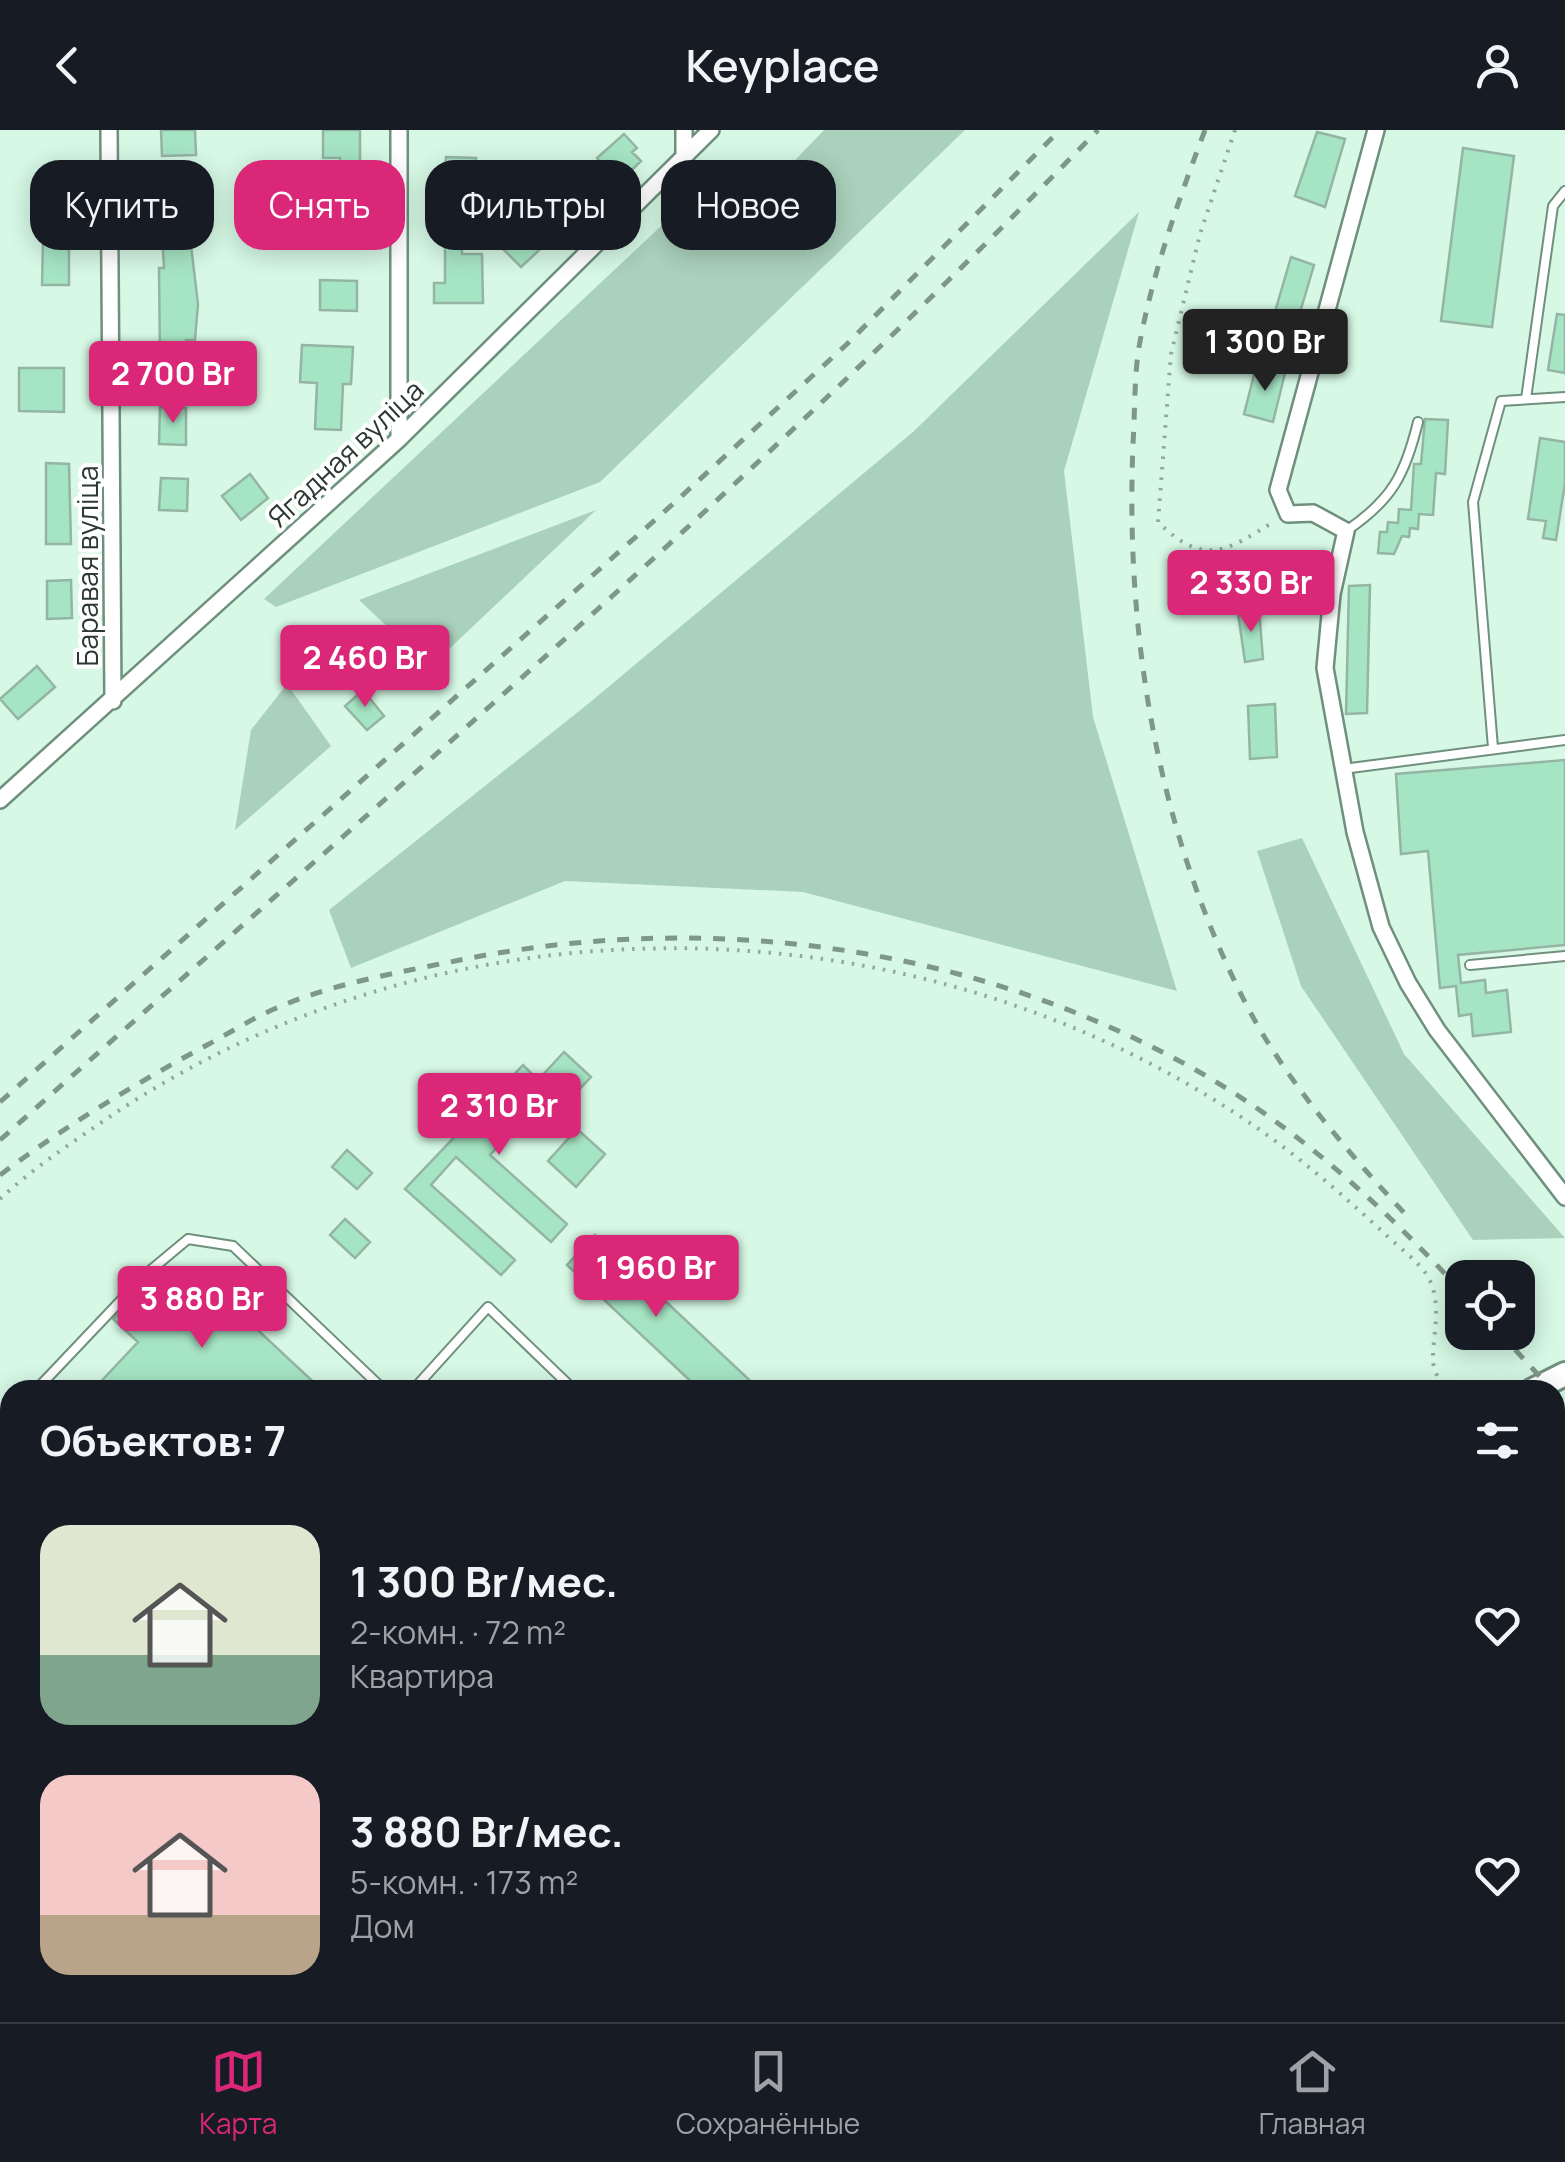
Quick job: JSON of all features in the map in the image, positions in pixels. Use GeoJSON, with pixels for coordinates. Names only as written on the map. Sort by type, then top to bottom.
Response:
{"type":"FeatureCollection","features":[{"type":"Feature","properties":{"kind":"street","name":"Баравая вуліца"},"geometry":{"type":"LineString","coordinates":[[109,130],[113,702]]}},
{"type":"Feature","properties":{"kind":"street"},"geometry":{"type":"LineString","coordinates":[[399,130],[399,439]]}},
{"type":"Feature","properties":{"kind":"street"},"geometry":{"type":"LineString","coordinates":[[684,130],[684,157]]}},
{"type":"Feature","properties":{"kind":"street","name":"Ягадная вуліца"},"geometry":{"type":"LineString","coordinates":[[0,800],[113,702],[399,439],[711,130]]}},
{"type":"Feature","properties":{"kind":"street"},"geometry":{"type":"LineString","coordinates":[[1376,130],[1278,490],[1288,514],[1314,513],[1346,531],[1332,594],[1326,668],[1355,832],[1380,926],[1408,984],[1437,1030],[1565,1198]]}},
{"type":"Feature","properties":{"kind":"lane"},"geometry":{"type":"LineString","coordinates":[[1526,399],[1553,206],[1565,191]]}},
{"type":"Feature","properties":{"kind":"lane"},"geometry":{"type":"LineString","coordinates":[[1493,748],[1472,502],[1501,401],[1565,397]]}},
{"type":"Feature","properties":{"kind":"lane"},"geometry":{"type":"LineString","coordinates":[[1346,531],[1371,514],[1406,472],[1418,422]]}},
{"type":"Feature","properties":{"kind":"lane"},"geometry":{"type":"LineString","coordinates":[[1344,769],[1565,740]]}},
{"type":"Feature","properties":{"kind":"lane"},"geometry":{"type":"LineString","coordinates":[[1470,965],[1565,956]]}},
{"type":"Feature","properties":{"kind":"lane"},"geometry":{"type":"LineString","coordinates":[[45,1380],[146,1274],[188,1240],[233,1246],[374,1380]]}},
{"type":"Feature","properties":{"kind":"lane"},"geometry":{"type":"LineString","coordinates":[[422,1380],[488,1307],[564,1380]]}},
{"type":"Feature","properties":{"kind":"path"},"geometry":{"type":"LineString","coordinates":[[1235,130],[1200,234],[1171,354],[1158,522],[1182,546],[1209,554],[1244,541],[1288,514]]}},
{"type":"Feature","properties":{"kind":"path"},"geometry":{"type":"LineString","coordinates":[[0,1199],[160,1082],[261,1029],[360,993],[493,963],[573,952],[672,946],[838,959],[981,995],[1079,1029],[1182,1078],[1302,1157],[1428,1276],[1439,1328],[1432,1361],[1440,1380]]}},
{"type":"Feature","properties":{"kind":"green space"},"geometry":{"type":"Polygon","coordinates":[[[824,130],[965,130],[600,482],[276,607],[264,599],[636,250],[641,250],[641,245],[661,226],[661,250],[836,250],[836,160],[795,160],[824,130]]]}},
{"type":"Feature","properties":{"kind":"green space"},"geometry":{"type":"Polygon","coordinates":[[[1139,212],[1064,471],[1093,717],[1177,991],[803,892],[565,881],[351,968],[329,910],[588,704],[913,432],[1139,212]]]}},
{"type":"Feature","properties":{"kind":"green space"},"geometry":{"type":"Polygon","coordinates":[[[596,510],[430,667],[359,600],[596,510]]]}},
{"type":"Feature","properties":{"kind":"green space"},"geometry":{"type":"Polygon","coordinates":[[[287,684],[331,746],[235,830],[251,730],[287,684]]]}},
{"type":"Feature","properties":{"kind":"green space"},"geometry":{"type":"Polygon","coordinates":[[[1302,838],[1404,1054],[1565,1238],[1473,1240],[1301,986],[1257,851],[1302,838]]]}},
{"type":"Feature","properties":{"kind":"building"},"geometry":{"type":"Polygon","coordinates":[[[161,130],[195,130],[196,155],[162,156],[161,130]]]}},
{"type":"Feature","properties":{"kind":"building"},"geometry":{"type":"Polygon","coordinates":[[[323,130],[360,130],[360,160],[323,158],[323,130]]]}},
{"type":"Feature","properties":{"kind":"building"},"geometry":{"type":"Polygon","coordinates":[[[1317,132],[1345,139],[1325,207],[1295,196],[1317,132]]]}},
{"type":"Feature","properties":{"kind":"building"},"geometry":{"type":"Polygon","coordinates":[[[624,134],[637,148],[632,152],[640,160],[599,160],[624,134]]]}},
{"type":"Feature","properties":{"kind":"building"},"geometry":{"type":"Polygon","coordinates":[[[1463,148],[1514,156],[1492,327],[1441,321],[1463,148]]]}},
{"type":"Feature","properties":{"kind":"building"},"geometry":{"type":"Polygon","coordinates":[[[446,157],[476,158],[476,160],[446,157]]]}},
{"type":"Feature","properties":{"kind":"building"},"geometry":{"type":"Polygon","coordinates":[[[43,250],[69,250],[69,285],[42,285],[43,250]]]}},
{"type":"Feature","properties":{"kind":"building"},"geometry":{"type":"Polygon","coordinates":[[[163,250],[192,250],[198,304],[195,340],[186,340],[186,360],[160,360],[159,268],[164,268],[163,250]]]}},
{"type":"Feature","properties":{"kind":"building"},"geometry":{"type":"Polygon","coordinates":[[[445,250],[482,254],[483,303],[434,303],[434,283],[445,283],[445,250]]]}},
{"type":"Feature","properties":{"kind":"building"},"geometry":{"type":"Polygon","coordinates":[[[504,250],[539,250],[521,267],[504,250]]]}},
{"type":"Feature","properties":{"kind":"building"},"geometry":{"type":"Polygon","coordinates":[[[1291,257],[1314,265],[1293,336],[1270,329],[1291,257]]]}},
{"type":"Feature","properties":{"kind":"building"},"geometry":{"type":"Polygon","coordinates":[[[320,280],[357,281],[357,311],[320,310],[320,280]]]}},
{"type":"Feature","properties":{"kind":"building"},"geometry":{"type":"Polygon","coordinates":[[[1557,314],[1565,315],[1565,373],[1548,370],[1557,314]]]}},
{"type":"Feature","properties":{"kind":"building"},"geometry":{"type":"Polygon","coordinates":[[[302,345],[353,347],[351,384],[343,384],[341,430],[315,429],[317,383],[300,382],[302,345]]]}},
{"type":"Feature","properties":{"kind":"building"},"geometry":{"type":"Polygon","coordinates":[[[1256,367],[1285,373],[1273,422],[1244,414],[1256,367]]]}},
{"type":"Feature","properties":{"kind":"building"},"geometry":{"type":"Polygon","coordinates":[[[19,368],[64,368],[64,412],[19,411],[19,368]]]}},
{"type":"Feature","properties":{"kind":"building"},"geometry":{"type":"Polygon","coordinates":[[[160,407],[186,408],[186,445],[159,444],[160,407]]]}},
{"type":"Feature","properties":{"kind":"building"},"geometry":{"type":"Polygon","coordinates":[[[1425,419],[1448,420],[1445,474],[1436,473],[1433,515],[1419,514],[1418,529],[1410,528],[1409,537],[1402,536],[1394,554],[1378,553],[1380,532],[1387,532],[1388,522],[1398,523],[1399,509],[1411,510],[1414,464],[1421,464],[1425,419]]]}},
{"type":"Feature","properties":{"kind":"building"},"geometry":{"type":"Polygon","coordinates":[[[1540,438],[1565,442],[1565,483],[1556,540],[1543,538],[1546,521],[1528,519],[1540,438]]]}},
{"type":"Feature","properties":{"kind":"building"},"geometry":{"type":"Polygon","coordinates":[[[46,463],[69,464],[71,544],[46,544],[46,463]]]}},
{"type":"Feature","properties":{"kind":"building"},"geometry":{"type":"Polygon","coordinates":[[[250,474],[268,498],[241,520],[222,496],[250,474]]]}},
{"type":"Feature","properties":{"kind":"building"},"geometry":{"type":"Polygon","coordinates":[[[161,478],[188,479],[187,511],[159,510],[161,478]]]}},
{"type":"Feature","properties":{"kind":"building"},"geometry":{"type":"Polygon","coordinates":[[[71,580],[72,618],[47,619],[47,581],[71,580]]]}},
{"type":"Feature","properties":{"kind":"building"},"geometry":{"type":"Polygon","coordinates":[[[1370,585],[1367,713],[1346,714],[1349,586],[1370,585]]]}},
{"type":"Feature","properties":{"kind":"building"},"geometry":{"type":"Polygon","coordinates":[[[1259,610],[1263,659],[1245,662],[1238,613],[1259,610]]]}},
{"type":"Feature","properties":{"kind":"building"},"geometry":{"type":"Polygon","coordinates":[[[37,666],[55,687],[18,719],[0,699],[37,666]]]}},
{"type":"Feature","properties":{"kind":"building"},"geometry":{"type":"Polygon","coordinates":[[[363,690],[384,716],[367,730],[345,706],[363,690]]]}},
{"type":"Feature","properties":{"kind":"building"},"geometry":{"type":"Polygon","coordinates":[[[1275,704],[1277,757],[1250,759],[1248,706],[1275,704]]]}},
{"type":"Feature","properties":{"kind":"building"},"geometry":{"type":"Polygon","coordinates":[[[1565,760],[1565,945],[1458,955],[1461,983],[1485,980],[1486,993],[1507,990],[1511,1032],[1473,1036],[1471,1014],[1459,1016],[1456,986],[1440,988],[1428,851],[1401,854],[1396,774],[1565,760]]]}},
{"type":"Feature","properties":{"kind":"building"},"geometry":{"type":"Polygon","coordinates":[[[564,1052],[591,1077],[563,1106],[549,1093],[490,1155],[567,1224],[551,1242],[456,1157],[431,1185],[515,1260],[501,1275],[405,1189],[523,1065],[538,1080],[564,1052]]]}},
{"type":"Feature","properties":{"kind":"building"},"geometry":{"type":"Polygon","coordinates":[[[577,1129],[605,1154],[576,1187],[548,1161],[577,1129]]]}},
{"type":"Feature","properties":{"kind":"building"},"geometry":{"type":"Polygon","coordinates":[[[347,1150],[372,1173],[357,1189],[332,1167],[347,1150]]]}},
{"type":"Feature","properties":{"kind":"building"},"geometry":{"type":"Polygon","coordinates":[[[345,1219],[370,1242],[355,1258],[330,1235],[345,1219]]]}},
{"type":"Feature","properties":{"kind":"building"},"geometry":{"type":"Polygon","coordinates":[[[595,1235],[749,1380],[689,1380],[567,1265],[595,1235]]]}},
{"type":"Feature","properties":{"kind":"building"},"geometry":{"type":"Polygon","coordinates":[[[200,1276],[311,1380],[102,1380],[138,1342],[113,1319],[126,1306],[150,1329],[200,1276]]]}},
{"type":"Feature","properties":{"kind":"railway"},"geometry":{"type":"LineString","coordinates":[[0,1102],[674,503],[846,345],[1060,130]]}},
{"type":"Feature","properties":{"kind":"railway"},"geometry":{"type":"LineString","coordinates":[[0,1140],[696,519],[833,392],[1098,130]]}},
{"type":"Feature","properties":{"kind":"railway"},"geometry":{"type":"LineString","coordinates":[[1205,130],[1159,264],[1136,371],[1132,517],[1135,589],[1154,734],[1191,874],[1248,1008],[1281,1063],[1321,1117],[1408,1217]]}},
{"type":"Feature","properties":{"kind":"railway"},"geometry":{"type":"LineString","coordinates":[[0,1175],[153,1075],[260,1015],[323,991],[460,960],[554,945],[648,938],[743,940],[837,949],[930,967],[1021,993],[1109,1027],[1194,1069],[1268,1116],[1370,1199],[1445,1274]]}},
{"type":"Feature","properties":{"kind":"railway"},"geometry":{"type":"LineString","coordinates":[[1515,1350],[1543,1380]]}}]}
